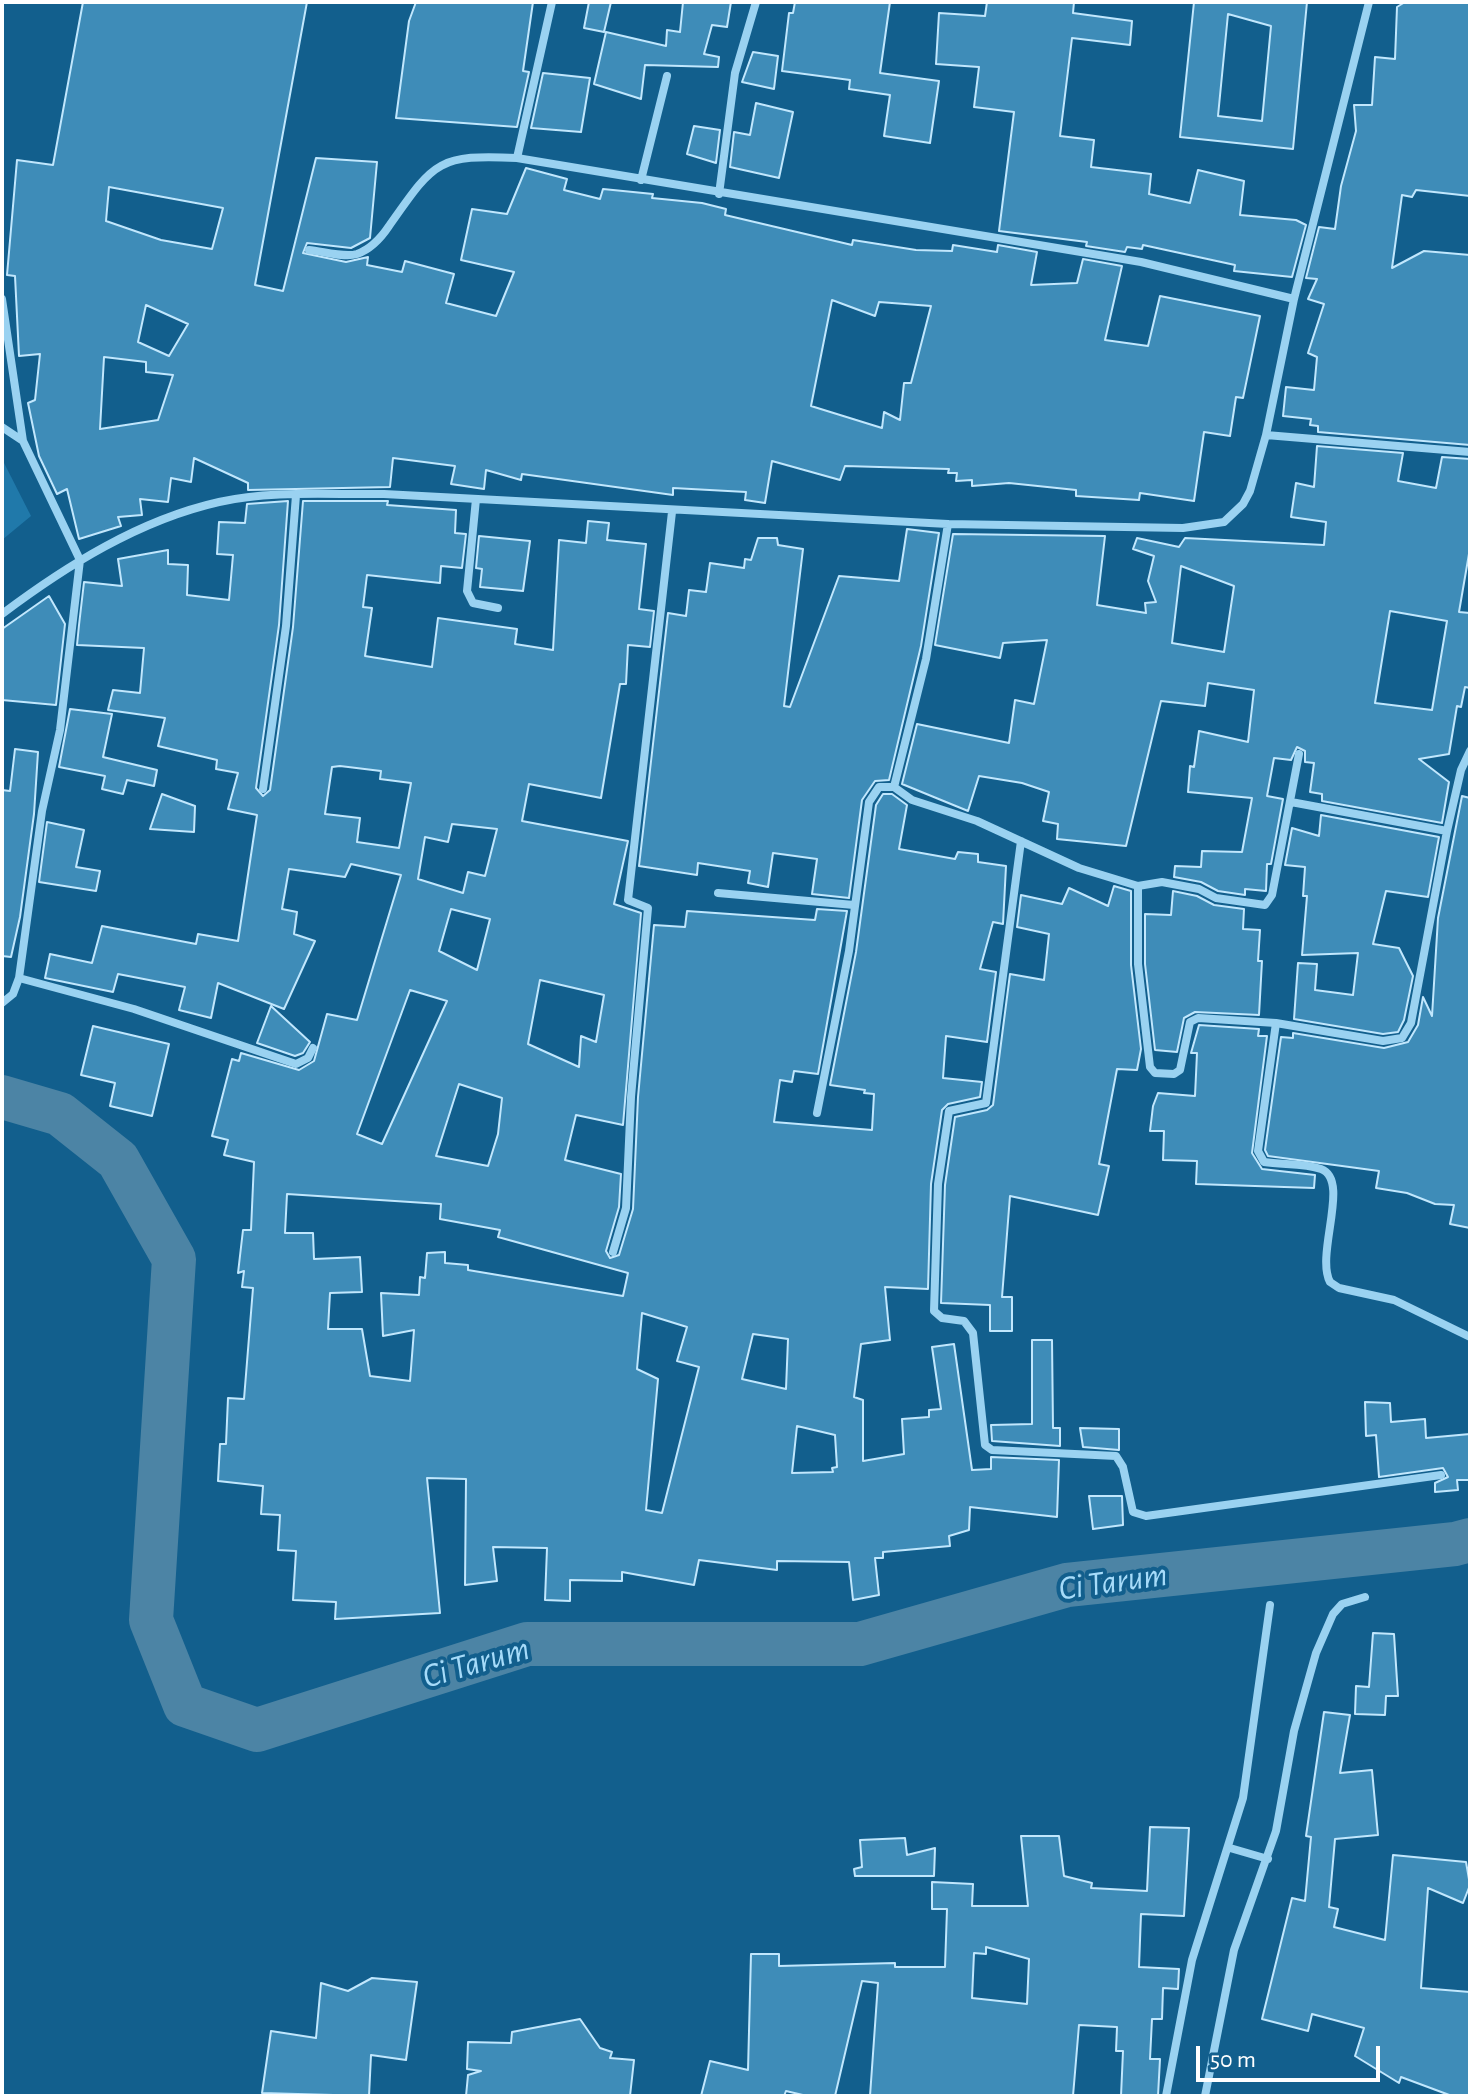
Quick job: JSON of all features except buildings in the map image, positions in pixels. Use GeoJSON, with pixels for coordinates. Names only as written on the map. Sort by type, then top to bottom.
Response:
{"type":"FeatureCollection","features":[{"type":"Feature","properties":{"kind":"street"},"geometry":{"type":"LineString","coordinates":[[517,158],[552,2]]}},
{"type":"Feature","properties":{"kind":"street"},"geometry":{"type":"LineString","coordinates":[[719,194],[735,73],[756,2]]}},
{"type":"Feature","properties":{"kind":"street"},"geometry":{"type":"LineString","coordinates":[[2,614],[80,560],[194,509],[221,502],[296,495],[476,499],[672,512],[948,524],[1183,528],[1224,522],[1243,504],[1250,491],[1266,435],[1294,299],[1369,2]]}},
{"type":"Feature","properties":{"kind":"street"},"geometry":{"type":"LineString","coordinates":[[641,180],[667,76]]}},
{"type":"Feature","properties":{"kind":"street"},"geometry":{"type":"LineString","coordinates":[[309,250],[355,255],[373,245],[421,179],[441,162],[468,155],[517,158],[1141,262],[1294,299]]}},
{"type":"Feature","properties":{"kind":"street"},"geometry":{"type":"LineString","coordinates":[[2,299],[23,441],[80,560],[60,730],[42,811],[19,978],[13,994],[2,1003]]}},
{"type":"Feature","properties":{"kind":"street"},"geometry":{"type":"LineString","coordinates":[[2,427],[23,441]]}},
{"type":"Feature","properties":{"kind":"street"},"geometry":{"type":"LineString","coordinates":[[1266,435],[1470,452]]}},
{"type":"Feature","properties":{"kind":"street"},"geometry":{"type":"LineString","coordinates":[[263,789],[286,626],[296,495]]}},
{"type":"Feature","properties":{"kind":"street"},"geometry":{"type":"LineString","coordinates":[[476,499],[467,591],[473,603],[498,608]]}},
{"type":"Feature","properties":{"kind":"street"},"geometry":{"type":"LineString","coordinates":[[613,1252],[626,1208],[631,1097],[648,908],[628,900],[672,512]]}},
{"type":"Feature","properties":{"kind":"street"},"geometry":{"type":"LineString","coordinates":[[894,787],[926,659],[948,524]]}},
{"type":"Feature","properties":{"kind":"street"},"geometry":{"type":"LineString","coordinates":[[1138,886],[1138,964],[1153,1072],[1165,1075],[1180,1070],[1190,1022],[1198,1018],[1276,1023],[1383,1041],[1406,1034],[1447,831],[1461,770],[1470,751]]}},
{"type":"Feature","properties":{"kind":"street"},"geometry":{"type":"LineString","coordinates":[[817,1113],[825,1063],[836,1026],[869,802],[879,787],[894,787],[912,800],[947,809],[1079,868],[1138,886],[1162,882],[1199,889],[1216,898],[1265,905],[1272,895],[1299,754]]}},
{"type":"Feature","properties":{"kind":"street"},"geometry":{"type":"LineString","coordinates":[[1291,802],[1447,831]]}},
{"type":"Feature","properties":{"kind":"street"},"geometry":{"type":"LineString","coordinates":[[1021,841],[986,1103],[949,1111],[938,1184],[934,1311],[942,1318],[964,1321],[973,1333],[985,1445],[992,1450],[1116,1456],[1123,1467],[1133,1512],[1146,1516],[1441,1475]]}},
{"type":"Feature","properties":{"kind":"street"},"geometry":{"type":"LineString","coordinates":[[718,893],[854,905]]}},
{"type":"Feature","properties":{"kind":"street"},"geometry":{"type":"LineString","coordinates":[[19,978],[134,1009],[296,1064],[308,1058],[313,1048]]}},
{"type":"Feature","properties":{"kind":"street"},"geometry":{"type":"LineString","coordinates":[[1276,1023],[1258,1151],[1264,1162],[1323,1170],[1333,1179],[1335,1193],[1324,1259],[1324,1272],[1330,1282],[1339,1288],[1394,1300],[1470,1337]]}},
{"type":"Feature","properties":{"kind":"street"},"geometry":{"type":"LineString","coordinates":[[1205,2096],[1234,1950],[1283,1802],[1294,1731],[1316,1653],[1333,1614],[1342,1604],[1365,1597]]}},
{"type":"Feature","properties":{"kind":"street"},"geometry":{"type":"LineString","coordinates":[[1166,2096],[1192,1960],[1234,1849],[1253,1743],[1270,1605]]}},
{"type":"Feature","properties":{"kind":"street"},"geometry":{"type":"LineString","coordinates":[[1234,1849],[1265,1858]]}},
{"type":"Feature","properties":{"kind":"shaded area"},"geometry":{"type":"Polygon","coordinates":[[[2,459],[31,516],[2,540],[2,459]]]}},
{"type":"Feature","properties":{"kind":"waterway","name":"Ci Tarum"},"geometry":{"type":"LineString","coordinates":[[2,1097],[60,1114],[118,1160],[174,1259],[151,1620],[185,1705],[257,1730],[527,1644],[860,1644],[1067,1585],[1470,1540]]}}]}
